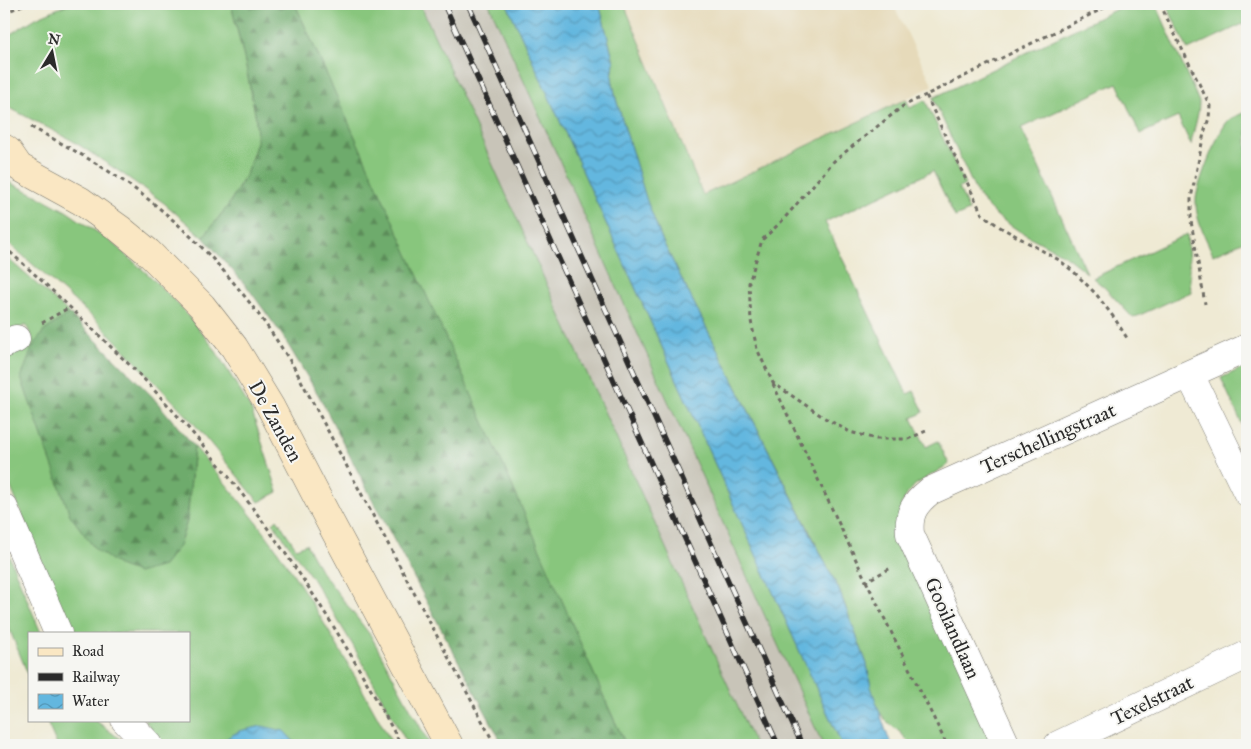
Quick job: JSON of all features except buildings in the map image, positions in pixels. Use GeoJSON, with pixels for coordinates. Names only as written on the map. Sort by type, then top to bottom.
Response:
{"type":"FeatureCollection","features":[{"type":"Feature","properties":{"kind":"main road","name":"De Zanden"},"geometry":{"type":"LineString","coordinates":[[9,161],[81,201],[120,229],[172,275],[217,324],[234,347],[270,406],[449,745]]}},
{"type":"Feature","properties":{"kind":"street","name":"Terschellingstraat"},"geometry":{"type":"LineString","coordinates":[[913,510],[918,501],[930,492],[1247,348]]}},
{"type":"Feature","properties":{"kind":"street"},"geometry":{"type":"LineString","coordinates":[[1190,375],[1247,492]]}},
{"type":"Feature","properties":{"kind":"street"},"geometry":{"type":"LineString","coordinates":[[4,508],[58,632]]}},
{"type":"Feature","properties":{"kind":"street","name":"Gooilandlaan"},"geometry":{"type":"LineString","coordinates":[[913,510],[910,519],[910,534],[1006,745]]}},
{"type":"Feature","properties":{"kind":"street","name":"Texelstraat"},"geometry":{"type":"LineString","coordinates":[[1058,745],[1247,655]]}},
{"type":"Feature","properties":{"kind":"street"},"geometry":{"type":"LineString","coordinates":[[127,722],[149,745]]}},
{"type":"Feature","properties":{"kind":"path"},"geometry":{"type":"LineString","coordinates":[[4,13],[25,4]]}},
{"type":"Feature","properties":{"kind":"path"},"geometry":{"type":"LineString","coordinates":[[947,745],[866,581],[757,349],[751,321],[749,283],[762,240],[781,222],[834,161],[903,106],[1112,4]]}},
{"type":"Feature","properties":{"kind":"path"},"geometry":{"type":"LineString","coordinates":[[1160,4],[1210,106],[1209,118],[1190,198],[1191,221],[1205,304]]}},
{"type":"Feature","properties":{"kind":"path"},"geometry":{"type":"LineString","coordinates":[[926,95],[982,214],[1000,227],[1058,260],[1074,272],[1096,294],[1127,338]]}},
{"type":"Feature","properties":{"kind":"path"},"geometry":{"type":"LineString","coordinates":[[4,247],[59,297],[154,389],[211,454],[260,517],[299,572],[357,664],[401,745]]}},
{"type":"Feature","properties":{"kind":"path"},"geometry":{"type":"LineString","coordinates":[[773,384],[823,417],[850,432],[876,439],[884,439],[908,438],[926,431]]}},
{"type":"Feature","properties":{"kind":"path"},"geometry":{"type":"LineString","coordinates":[[866,581],[919,553]]}},
{"type":"Feature","properties":{"kind":"shaded area"},"geometry":{"type":"Polygon","coordinates":[[[420,4],[489,4],[823,745],[755,745],[420,4]]]}},
{"type":"Feature","properties":{"kind":"shaded area"},"geometry":{"type":"Polygon","coordinates":[[[624,4],[893,4],[933,86],[703,195],[624,4]]]}},
{"type":"Feature","properties":{"kind":"green space"},"geometry":{"type":"Polygon","coordinates":[[[68,4],[231,4],[256,118],[257,142],[246,175],[227,207],[203,237],[164,203],[123,174],[73,141],[4,105],[4,38],[36,18],[68,4]]]}},
{"type":"Feature","properties":{"kind":"green space"},"geometry":{"type":"Polygon","coordinates":[[[231,4],[295,4],[505,469],[626,745],[503,745],[319,396],[282,335],[248,288],[203,237],[227,207],[246,175],[257,142],[256,118],[231,4]]]}},
{"type":"Feature","properties":{"kind":"green space"},"geometry":{"type":"Polygon","coordinates":[[[295,4],[420,4],[755,745],[626,745],[295,4]]]}},
{"type":"Feature","properties":{"kind":"green space"},"geometry":{"type":"Polygon","coordinates":[[[489,4],[507,4],[842,745],[823,745],[489,4]]]}},
{"type":"Feature","properties":{"kind":"green space"},"geometry":{"type":"Polygon","coordinates":[[[598,4],[624,4],[703,195],[906,99],[910,108],[925,100],[965,185],[959,188],[969,211],[955,217],[933,171],[825,222],[907,394],[914,391],[924,412],[912,418],[926,447],[938,441],[949,464],[915,485],[901,505],[996,745],[911,745],[901,733],[887,722],[877,708],[872,698],[867,664],[839,589],[663,242],[647,202],[616,99],[612,78],[614,62],[598,4]]]}},
{"type":"Feature","properties":{"kind":"green space"},"geometry":{"type":"Polygon","coordinates":[[[1127,4],[1156,4],[1199,102],[1191,145],[1178,117],[1140,134],[1117,83],[1021,128],[1087,273],[1064,255],[1019,231],[997,216],[985,204],[976,192],[933,98],[1127,4]]]}},
{"type":"Feature","properties":{"kind":"green space"},"geometry":{"type":"Polygon","coordinates":[[[1166,4],[1247,4],[1247,22],[1188,50],[1166,4]]]}},
{"type":"Feature","properties":{"kind":"green space"},"geometry":{"type":"Polygon","coordinates":[[[1247,111],[1247,240],[1213,255],[1197,215],[1197,193],[1209,158],[1225,124],[1230,119],[1247,111]]]}},
{"type":"Feature","properties":{"kind":"green space"},"geometry":{"type":"Polygon","coordinates":[[[4,180],[66,211],[110,241],[151,277],[181,307],[214,348],[251,409],[278,492],[259,502],[191,420],[97,321],[4,239],[4,180]]]}},
{"type":"Feature","properties":{"kind":"green space"},"geometry":{"type":"Polygon","coordinates":[[[1187,234],[1191,292],[1133,318],[1093,278],[1187,234]]]}},
{"type":"Feature","properties":{"kind":"green space"},"geometry":{"type":"Polygon","coordinates":[[[4,255],[69,313],[43,332],[32,348],[179,546],[187,521],[194,446],[256,521],[307,595],[337,644],[393,745],[297,745],[284,731],[219,743],[217,745],[161,745],[146,722],[190,722],[190,632],[71,632],[4,471],[4,356],[33,339],[26,325],[4,336],[4,255]]]}},
{"type":"Feature","properties":{"kind":"green space"},"geometry":{"type":"Polygon","coordinates":[[[69,313],[151,395],[194,446],[187,521],[179,546],[163,566],[138,573],[121,567],[95,549],[70,515],[21,378],[32,348],[43,332],[69,313]]]}},
{"type":"Feature","properties":{"kind":"green space"},"geometry":{"type":"Polygon","coordinates":[[[1247,366],[1247,435],[1221,378],[1247,366]]]}},
{"type":"Feature","properties":{"kind":"green space"},"geometry":{"type":"Polygon","coordinates":[[[277,519],[296,548],[306,544],[320,570],[371,636],[430,745],[408,745],[351,642],[312,578],[273,523],[277,519]]]}},
{"type":"Feature","properties":{"kind":"green space"},"geometry":{"type":"Polygon","coordinates":[[[4,544],[41,632],[28,632],[28,675],[4,616],[4,544]]]}},
{"type":"Feature","properties":{"kind":"green space"},"geometry":{"type":"Polygon","coordinates":[[[47,722],[98,722],[128,745],[57,745],[47,722]]]}},
{"type":"Feature","properties":{"kind":"water"},"geometry":{"type":"Polygon","coordinates":[[[507,4],[598,4],[614,62],[612,78],[616,99],[647,201],[663,242],[839,590],[867,664],[871,687],[888,737],[893,745],[842,745],[507,4]]]}},
{"type":"Feature","properties":{"kind":"water"},"geometry":{"type":"Polygon","coordinates":[[[262,726],[284,731],[297,745],[217,745],[239,731],[262,726]]]}},
{"type":"Feature","properties":{"kind":"railway"},"geometry":{"type":"LineString","coordinates":[[444,4],[778,745]]}},
{"type":"Feature","properties":{"kind":"railway"},"geometry":{"type":"LineString","coordinates":[[468,4],[802,745]]}}]}
